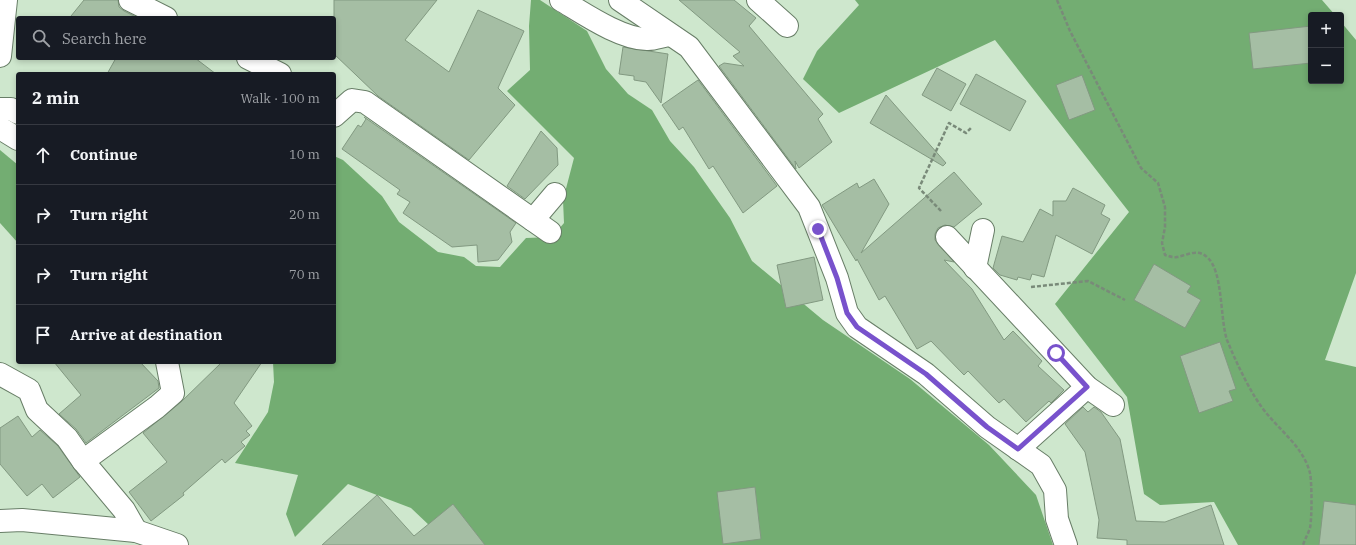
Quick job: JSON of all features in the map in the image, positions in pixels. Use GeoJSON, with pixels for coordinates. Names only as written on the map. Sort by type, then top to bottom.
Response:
{"type":"FeatureCollection","features":[{"type":"Feature","properties":{"kind":"street"},"geometry":{"type":"LineString","coordinates":[[0,56],[6,0]]}},
{"type":"Feature","properties":{"kind":"street"},"geometry":{"type":"LineString","coordinates":[[130,0],[162,16]]}},
{"type":"Feature","properties":{"kind":"street"},"geometry":{"type":"LineString","coordinates":[[561,0],[597,22],[625,34],[647,39],[669,35]]}},
{"type":"Feature","properties":{"kind":"street"},"geometry":{"type":"LineString","coordinates":[[758,0],[787,26]]}},
{"type":"Feature","properties":{"kind":"street"},"geometry":{"type":"LineString","coordinates":[[632,4],[669,35],[690,47],[810,207],[837,278],[847,313],[857,327],[926,374],[987,427],[1041,465],[1054,490],[1057,519],[1066,545]]}},
{"type":"Feature","properties":{"kind":"street"},"geometry":{"type":"LineString","coordinates":[[252,60],[276,72]]}},
{"type":"Feature","properties":{"kind":"street"},"geometry":{"type":"LineString","coordinates":[[336,114],[352,100],[365,102],[541,226],[555,194]]}},
{"type":"Feature","properties":{"kind":"street"},"geometry":{"type":"LineString","coordinates":[[0,109],[11,109],[16,112]]}},
{"type":"Feature","properties":{"kind":"street"},"geometry":{"type":"LineString","coordinates":[[0,128],[16,138]]}},
{"type":"Feature","properties":{"kind":"street"},"geometry":{"type":"LineString","coordinates":[[975,268],[983,230]]}},
{"type":"Feature","properties":{"kind":"street"},"geometry":{"type":"LineString","coordinates":[[947,237],[1087,387],[1114,405]]}},
{"type":"Feature","properties":{"kind":"street"},"geometry":{"type":"LineString","coordinates":[[83,461],[157,407],[173,392],[167,364]]}},
{"type":"Feature","properties":{"kind":"street"},"geometry":{"type":"LineString","coordinates":[[0,374],[29,390],[37,410],[67,438],[83,461],[124,510],[136,531]]}},
{"type":"Feature","properties":{"kind":"street"},"geometry":{"type":"LineString","coordinates":[[1018,449],[1087,387]]}},
{"type":"Feature","properties":{"kind":"street"},"geometry":{"type":"LineString","coordinates":[[0,521],[22,520],[136,531],[177,545]]}},
{"type":"Feature","properties":{"kind":"path"},"geometry":{"type":"LineString","coordinates":[[1057,0],[1070,31],[1141,168],[1158,183],[1165,207],[1165,227],[1162,243],[1165,255],[1175,258],[1190,253],[1200,253],[1209,258],[1219,285],[1221,310],[1227,339],[1244,376],[1267,414],[1286,433],[1300,452],[1310,473],[1310,527],[1303,545]]}},
{"type":"Feature","properties":{"kind":"path"},"geometry":{"type":"LineString","coordinates":[[945,216],[918,188],[949,123],[966,133],[971,128]]}},
{"type":"Feature","properties":{"kind":"path"},"geometry":{"type":"LineString","coordinates":[[1033,293],[1030,287],[1088,281],[1125,300]]}},
{"type":"Feature","properties":{"kind":"green space"},"geometry":{"type":"Polygon","coordinates":[[[531,0],[540,0],[587,31],[606,69],[628,94],[652,110],[670,141],[694,167],[730,218],[752,261],[823,320],[910,379],[989,445],[1036,495],[1053,545],[450,545],[411,508],[348,484],[295,537],[286,514],[298,475],[235,463],[268,412],[274,382],[273,364],[336,364],[336,157],[343,160],[382,196],[399,222],[438,252],[464,257],[476,266],[500,267],[526,238],[552,237],[564,223],[563,200],[574,158],[507,91],[530,70],[529,26],[531,0]]]}},
{"type":"Feature","properties":{"kind":"green space"},"geometry":{"type":"Polygon","coordinates":[[[855,0],[1322,0],[1332,12],[1308,12],[1308,84],[1344,84],[1344,26],[1356,40],[1356,273],[1325,360],[1356,367],[1356,545],[1238,545],[1214,502],[1160,505],[1144,494],[1127,397],[1055,304],[1129,212],[995,40],[839,113],[803,79],[817,51],[859,5],[855,0]]]}},
{"type":"Feature","properties":{"kind":"green space"},"geometry":{"type":"Polygon","coordinates":[[[0,150],[16,163],[16,241],[0,223],[0,150]]]}},
{"type":"Feature","properties":{"kind":"building"},"geometry":{"type":"Polygon","coordinates":[[[84,0],[118,0],[119,7],[134,16],[71,16],[84,0]]]}},
{"type":"Feature","properties":{"kind":"building"},"geometry":{"type":"Polygon","coordinates":[[[334,0],[437,0],[405,40],[449,72],[478,10],[524,31],[498,88],[515,105],[469,160],[378,96],[336,56],[336,16],[334,16],[334,0]]]}},
{"type":"Feature","properties":{"kind":"building"},"geometry":{"type":"Polygon","coordinates":[[[679,0],[734,0],[756,18],[749,26],[823,114],[818,119],[832,142],[799,168],[795,161],[796,169],[719,66],[724,63],[744,66],[733,56],[740,52],[679,0]]]}},
{"type":"Feature","properties":{"kind":"building"},"geometry":{"type":"Polygon","coordinates":[[[1308,26],[1308,63],[1253,69],[1249,33],[1308,26]]]}},
{"type":"Feature","properties":{"kind":"building"},"geometry":{"type":"Polygon","coordinates":[[[623,47],[668,54],[661,103],[646,82],[634,80],[634,76],[619,74],[623,47]]]}},
{"type":"Feature","properties":{"kind":"building"},"geometry":{"type":"Polygon","coordinates":[[[115,60],[198,60],[213,72],[108,72],[115,60]]]}},
{"type":"Feature","properties":{"kind":"building"},"geometry":{"type":"Polygon","coordinates":[[[937,68],[966,84],[951,111],[922,95],[937,68]]]}},
{"type":"Feature","properties":{"kind":"building"},"geometry":{"type":"Polygon","coordinates":[[[976,74],[1026,101],[1010,131],[960,104],[976,74]]]}},
{"type":"Feature","properties":{"kind":"building"},"geometry":{"type":"Polygon","coordinates":[[[1082,75],[1095,110],[1069,120],[1056,85],[1082,75]]]}},
{"type":"Feature","properties":{"kind":"building"},"geometry":{"type":"Polygon","coordinates":[[[698,80],[777,186],[743,213],[713,166],[709,169],[683,127],[679,130],[662,105],[698,80]]]}},
{"type":"Feature","properties":{"kind":"building"},"geometry":{"type":"Polygon","coordinates":[[[886,95],[946,163],[943,166],[870,123],[886,95]]]}},
{"type":"Feature","properties":{"kind":"building"},"geometry":{"type":"Polygon","coordinates":[[[364,117],[516,223],[510,232],[512,242],[498,260],[478,262],[477,245],[452,247],[403,213],[410,202],[397,194],[400,190],[342,149],[358,125],[361,127],[366,119],[364,117]]]}},
{"type":"Feature","properties":{"kind":"building"},"geometry":{"type":"Polygon","coordinates":[[[541,131],[557,148],[558,165],[525,199],[507,186],[541,131]]]}},
{"type":"Feature","properties":{"kind":"building"},"geometry":{"type":"Polygon","coordinates":[[[954,172],[982,204],[954,227],[945,225],[938,228],[935,234],[935,240],[954,262],[944,260],[972,289],[1004,340],[1013,331],[1042,361],[1038,366],[1064,390],[1051,403],[1049,401],[1026,422],[1004,399],[999,403],[968,371],[964,375],[931,341],[917,349],[885,296],[879,300],[857,259],[856,261],[822,205],[857,183],[859,188],[874,179],[889,204],[861,253],[954,172]]]}},
{"type":"Feature","properties":{"kind":"building"},"geometry":{"type":"Polygon","coordinates":[[[1073,188],[1105,205],[1101,214],[1110,219],[1092,254],[1056,235],[1044,277],[1032,274],[1030,280],[1018,277],[1017,280],[1000,275],[993,268],[1002,236],[1023,242],[1040,209],[1053,216],[1053,201],[1066,201],[1073,188]]]}},
{"type":"Feature","properties":{"kind":"building"},"geometry":{"type":"Polygon","coordinates":[[[814,257],[823,300],[786,308],[777,265],[814,257]]]}},
{"type":"Feature","properties":{"kind":"building"},"geometry":{"type":"Polygon","coordinates":[[[1154,264],[1191,286],[1187,292],[1201,300],[1185,328],[1134,300],[1154,264]]]}},
{"type":"Feature","properties":{"kind":"building"},"geometry":{"type":"Polygon","coordinates":[[[1220,342],[1236,389],[1229,391],[1233,401],[1199,413],[1180,356],[1220,342]]]}},
{"type":"Feature","properties":{"kind":"building"},"geometry":{"type":"Polygon","coordinates":[[[56,364],[142,364],[158,381],[159,388],[86,443],[76,429],[59,414],[81,395],[56,364]]]}},
{"type":"Feature","properties":{"kind":"building"},"geometry":{"type":"Polygon","coordinates":[[[220,364],[261,364],[234,403],[252,426],[246,431],[250,435],[241,442],[245,446],[225,463],[222,459],[183,493],[184,495],[151,521],[129,492],[167,462],[143,433],[181,402],[220,364]]]}},
{"type":"Feature","properties":{"kind":"building"},"geometry":{"type":"Polygon","coordinates":[[[1083,407],[1088,412],[1094,407],[1101,412],[1120,439],[1136,521],[1165,522],[1211,505],[1224,545],[1127,545],[1127,540],[1097,538],[1099,520],[1085,452],[1065,424],[1083,407]]]}},
{"type":"Feature","properties":{"kind":"building"},"geometry":{"type":"Polygon","coordinates":[[[18,416],[32,437],[40,430],[58,446],[80,477],[53,498],[42,484],[27,496],[0,464],[0,428],[18,416]]]}},
{"type":"Feature","properties":{"kind":"building"},"geometry":{"type":"Polygon","coordinates":[[[755,487],[761,539],[723,544],[717,492],[755,487]]]}},
{"type":"Feature","properties":{"kind":"building"},"geometry":{"type":"Polygon","coordinates":[[[377,495],[414,536],[453,504],[485,545],[322,545],[377,495]]]}},
{"type":"Feature","properties":{"kind":"building"},"geometry":{"type":"Polygon","coordinates":[[[1324,501],[1356,505],[1356,545],[1319,545],[1324,501]]]}},
{"type":"Feature","properties":{"kind":"route"},"geometry":{"type":"LineString","coordinates":[[818,229],[837,278],[847,313],[857,327],[926,374],[987,427],[1018,449],[1087,387],[1056,353]]}}]}
